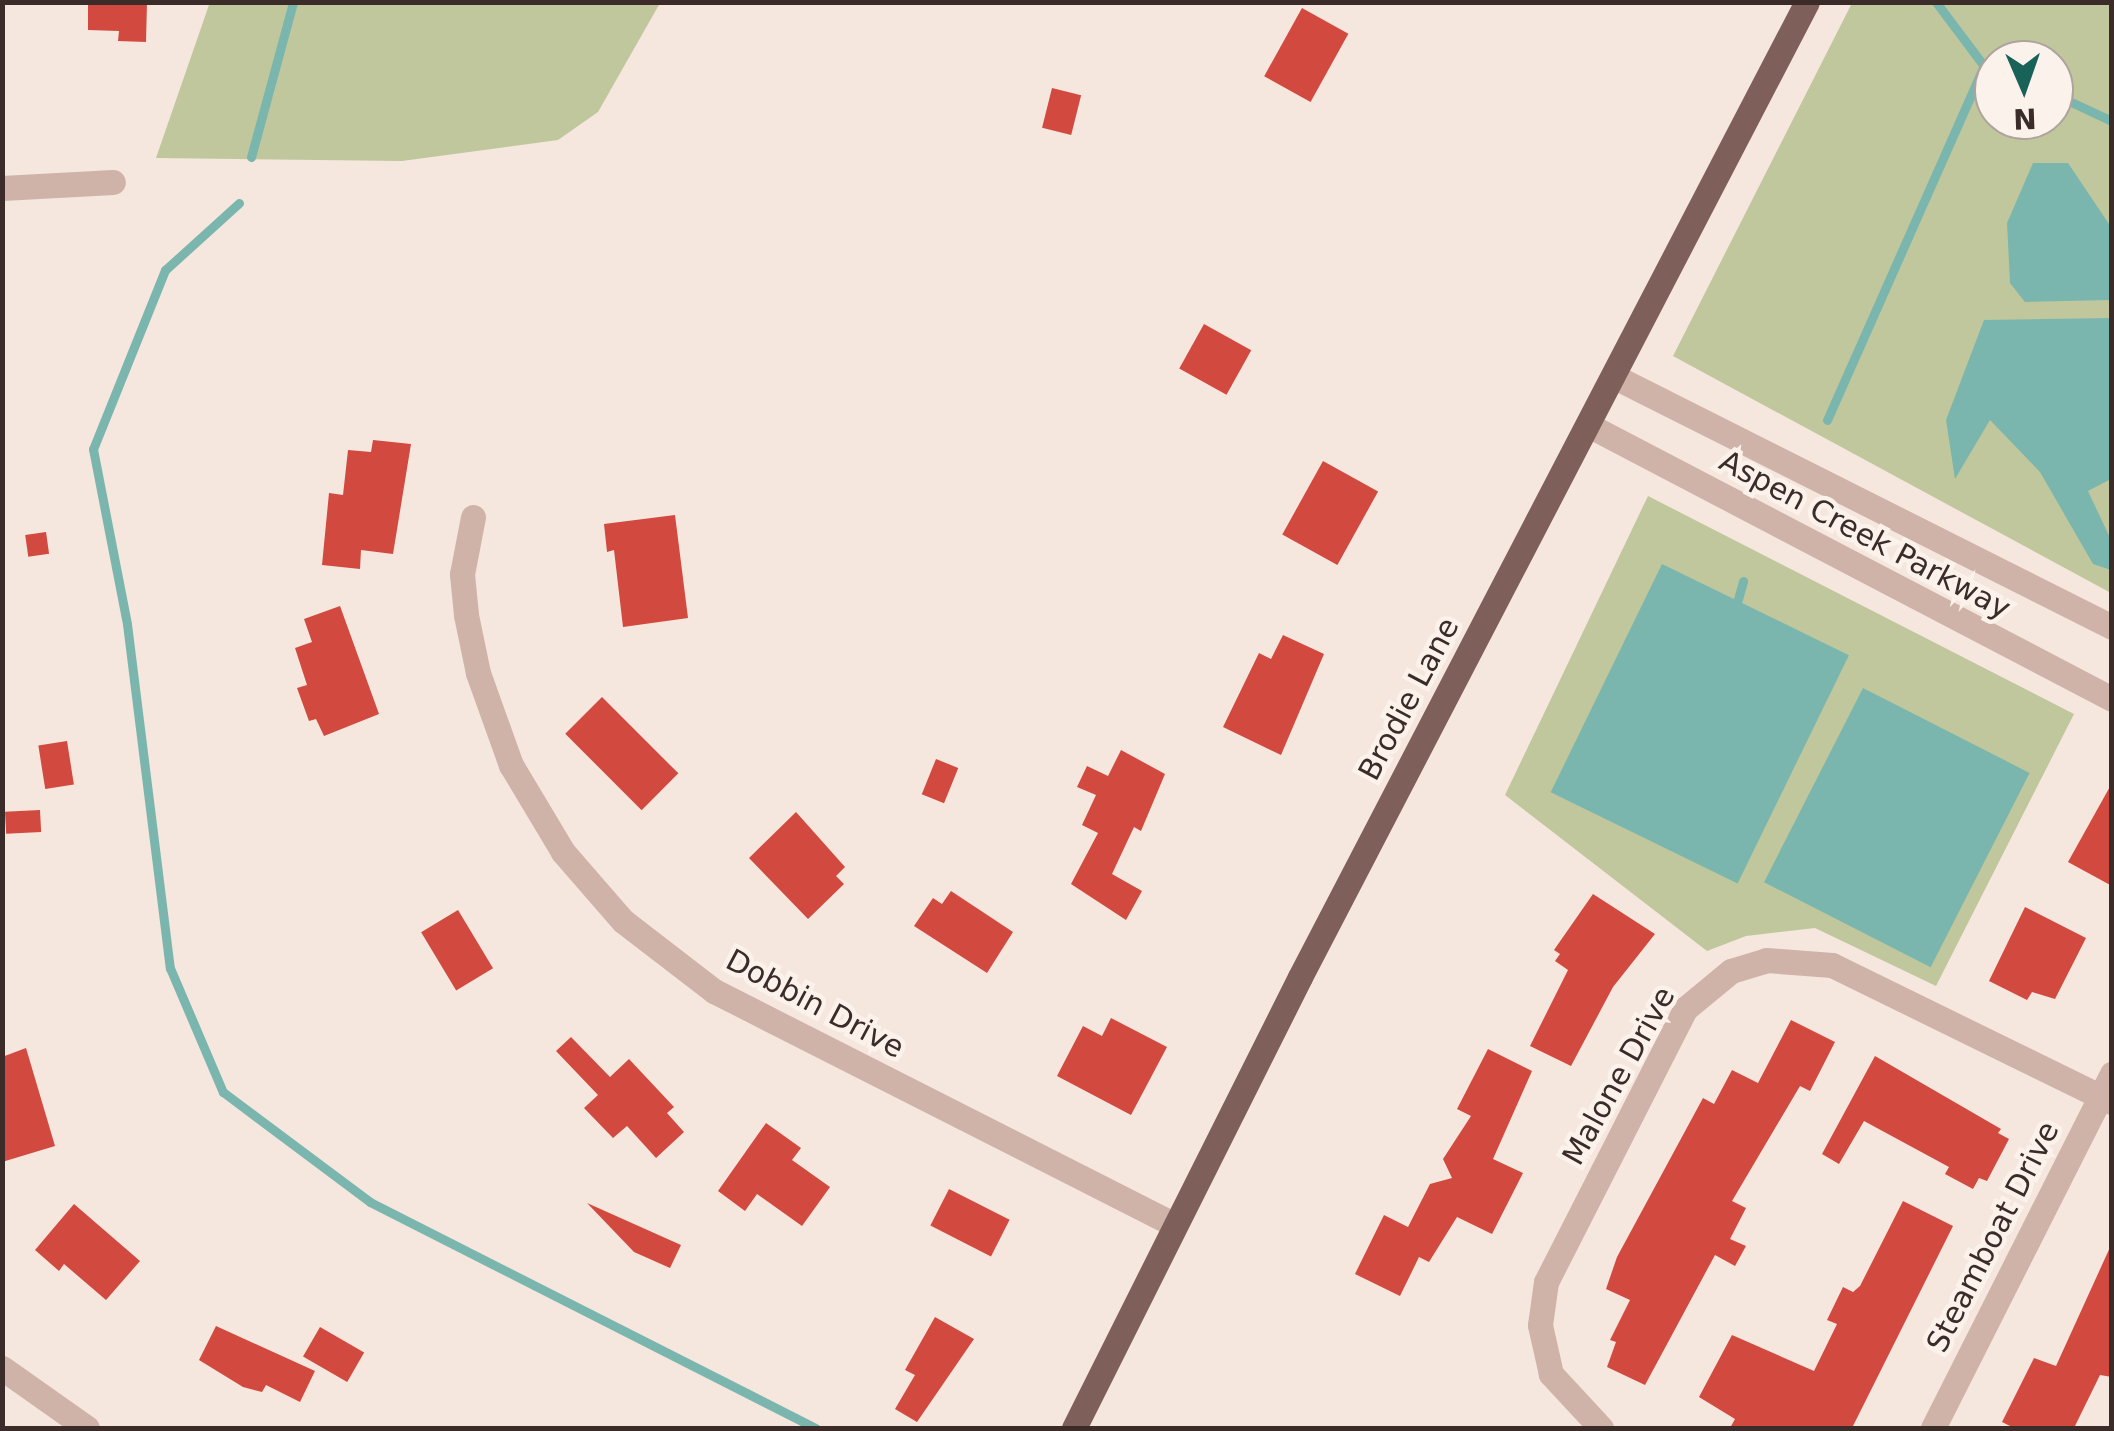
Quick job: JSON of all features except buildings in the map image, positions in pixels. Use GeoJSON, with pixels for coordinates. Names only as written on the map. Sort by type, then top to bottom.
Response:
{"type":"FeatureCollection","features":[{"type":"Feature","properties":{"kind":"main road","name":"Brodie Lane"},"geometry":{"type":"LineString","coordinates":[[1074,1428],[1173,1224],[1807,2]]}},
{"type":"Feature","properties":{"kind":"street"},"geometry":{"type":"LineString","coordinates":[[2,188],[112,182]]}},
{"type":"Feature","properties":{"kind":"street","name":"Aspen Creek Parkway"},"geometry":{"type":"LineString","coordinates":[[1615,377],[2112,627]]}},
{"type":"Feature","properties":{"kind":"street","name":"Aspen Creek Parkway"},"geometry":{"type":"LineString","coordinates":[[1590,426],[2112,699]]}},
{"type":"Feature","properties":{"kind":"street","name":"Dobbin Drive"},"geometry":{"type":"LineString","coordinates":[[473,516],[462,574],[466,615],[478,672],[511,765],[562,852],[623,921],[714,991],[1173,1224]]}},
{"type":"Feature","properties":{"kind":"street","name":"Malone Drive"},"geometry":{"type":"LineString","coordinates":[[1601,1428],[1551,1374],[1540,1325],[1546,1282],[1686,1009],[1719,979],[1766,960],[1832,965],[2108,1091]]}},
{"type":"Feature","properties":{"kind":"street","name":"Steamboat Drive"},"geometry":{"type":"LineString","coordinates":[[1933,1428],[2108,1091]]}},
{"type":"Feature","properties":{"kind":"street"},"geometry":{"type":"LineString","coordinates":[[2,1368],[86,1428]]}},
{"type":"Feature","properties":{"kind":"green space"},"geometry":{"type":"Polygon","coordinates":[[[210,2],[660,3],[598,112],[558,140],[402,161],[156,158],[210,2]]]}},
{"type":"Feature","properties":{"kind":"green space"},"geometry":{"type":"Polygon","coordinates":[[[1852,3],[2111,3],[2111,593],[1673,356],[1852,3]]]}},
{"type":"Feature","properties":{"kind":"green space"},"geometry":{"type":"Polygon","coordinates":[[[1648,496],[2074,714],[1936,986],[1815,928],[1746,936],[1707,951],[1505,795],[1648,496]]]}},
{"type":"Feature","properties":{"kind":"water"},"geometry":{"type":"Polygon","coordinates":[[[2033,163],[2068,163],[2111,227],[2111,300],[2025,302],[2010,283],[2007,223],[2033,163]]]}},
{"type":"Feature","properties":{"kind":"water"},"geometry":{"type":"Polygon","coordinates":[[[2111,318],[2111,479],[2088,491],[2111,540],[2111,570],[2093,564],[2040,472],[1990,420],[1955,479],[1946,420],[1984,320],[2111,318]]]}},
{"type":"Feature","properties":{"kind":"water"},"geometry":{"type":"Polygon","coordinates":[[[1662,564],[1849,655],[1738,883],[1551,792],[1662,564]]]}},
{"type":"Feature","properties":{"kind":"water"},"geometry":{"type":"Polygon","coordinates":[[[1863,688],[2030,773],[1931,967],[1764,882],[1863,688]]]}},
{"type":"Feature","properties":{"kind":"waterway"},"geometry":{"type":"LineString","coordinates":[[251,157],[293,2]]}},
{"type":"Feature","properties":{"kind":"waterway"},"geometry":{"type":"LineString","coordinates":[[1827,420],[1984,66],[1936,2]]}},
{"type":"Feature","properties":{"kind":"waterway"},"geometry":{"type":"LineString","coordinates":[[2074,103],[2112,121]]}},
{"type":"Feature","properties":{"kind":"waterway"},"geometry":{"type":"LineString","coordinates":[[239,203],[165,270],[93,449],[127,624],[170,968],[223,1092],[370,1202],[816,1428]]}},
{"type":"Feature","properties":{"kind":"waterway"},"geometry":{"type":"LineString","coordinates":[[1736,606],[1743,581]]}}]}
